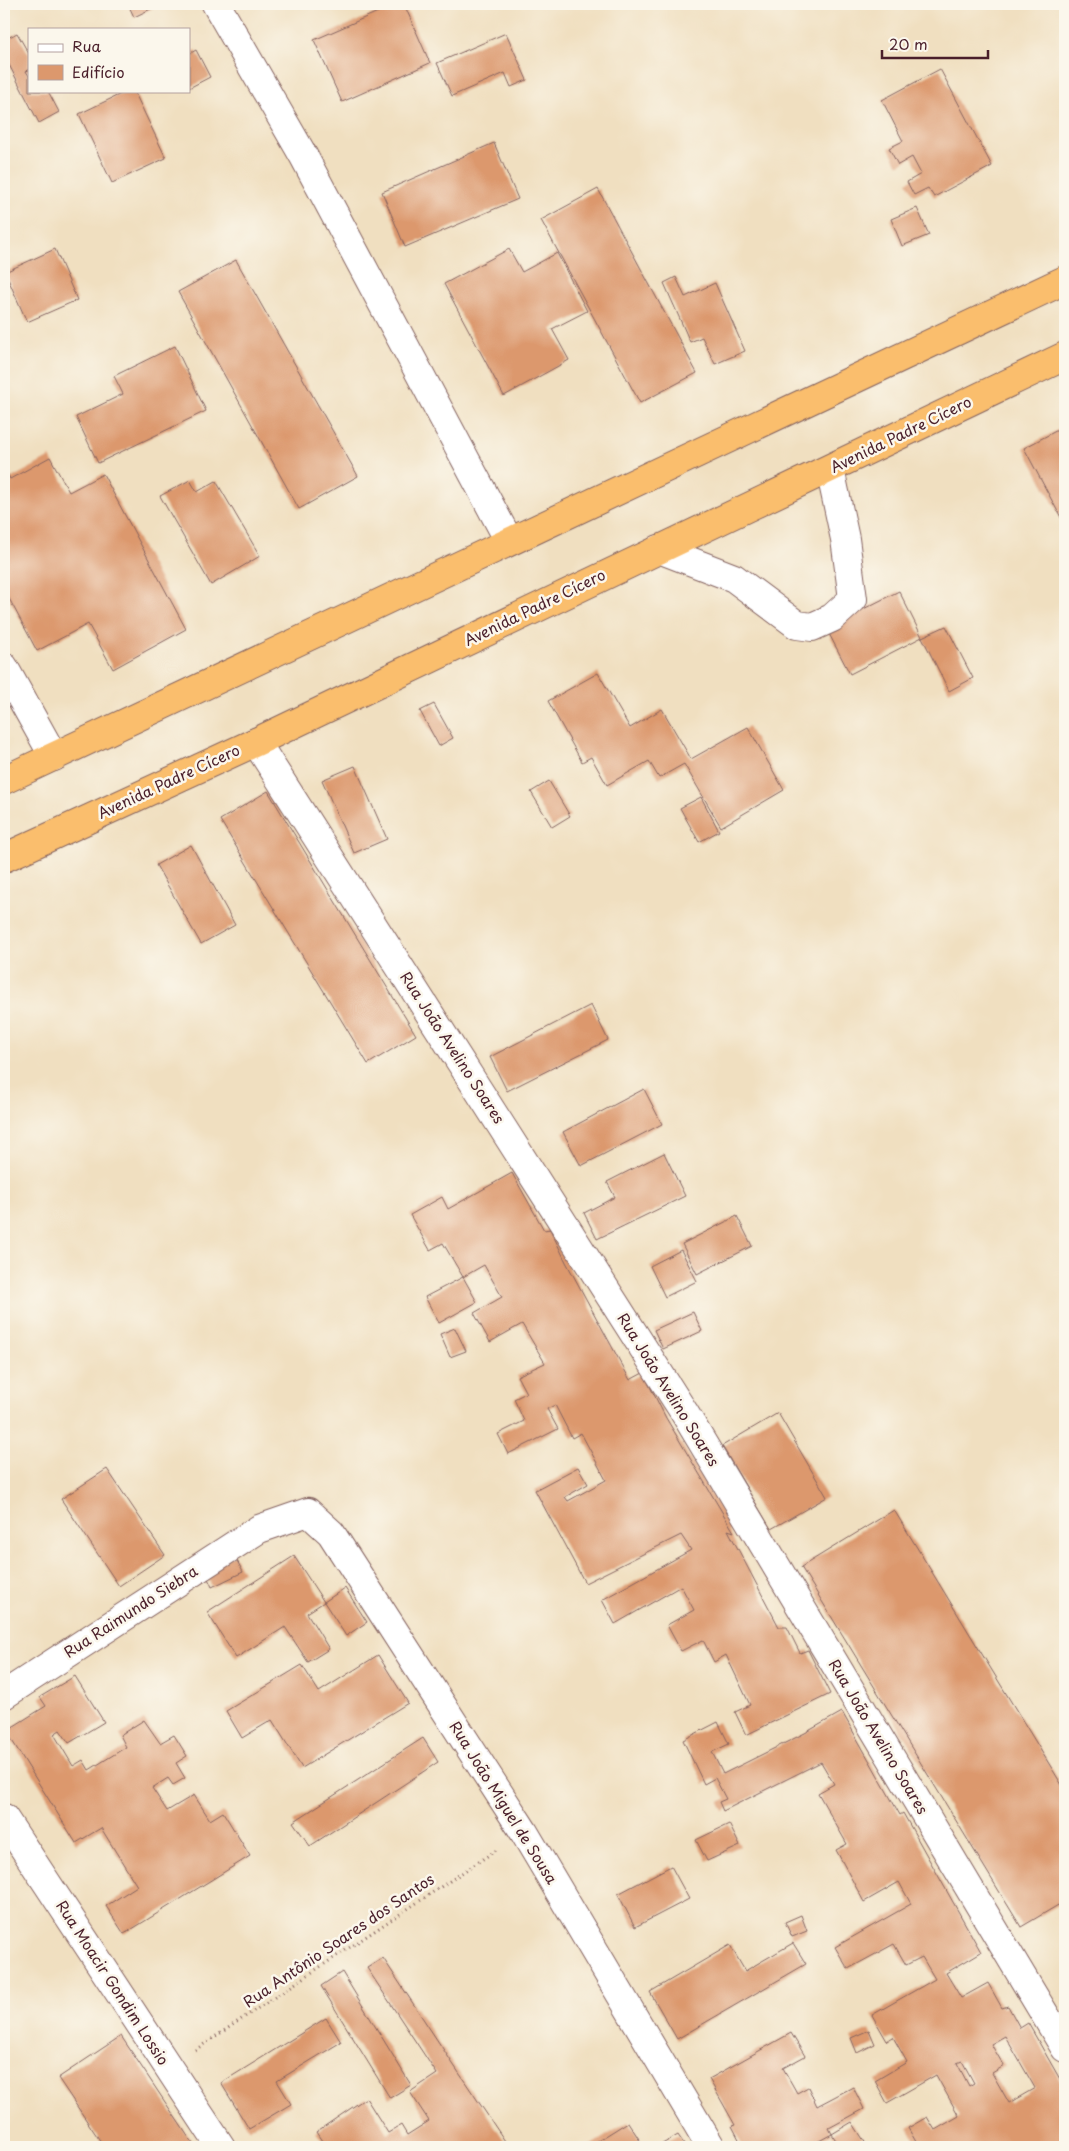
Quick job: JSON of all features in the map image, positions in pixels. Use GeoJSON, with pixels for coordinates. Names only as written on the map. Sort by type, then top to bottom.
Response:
{"type":"FeatureCollection","features":[{"type":"Feature","properties":{"kind":"highway"},"geometry":{"type":"LineString","coordinates":[[4,780],[1065,280]]}},
{"type":"Feature","properties":{"kind":"highway","name":"Avenida Padre Cícero"},"geometry":{"type":"LineString","coordinates":[[4,858],[256,742],[1065,356]]}},
{"type":"Feature","properties":{"kind":"street"},"geometry":{"type":"LineString","coordinates":[[216,4],[303,154],[510,541]]}},
{"type":"Feature","properties":{"kind":"street"},"geometry":{"type":"LineString","coordinates":[[659,549],[734,578],[797,624],[812,626],[832,618],[853,599],[845,539],[830,469]]}},
{"type":"Feature","properties":{"kind":"street"},"geometry":{"type":"LineString","coordinates":[[4,667],[54,757]]}},
{"type":"Feature","properties":{"kind":"street","name":"Rua João Avelino Soares"},"geometry":{"type":"LineString","coordinates":[[256,742],[684,1412],[1065,2048]]}},
{"type":"Feature","properties":{"kind":"street","name":"Rua João Miguel de Sousa"},"geometry":{"type":"LineString","coordinates":[[259,1529],[308,1512],[331,1534],[524,1832],[711,2147]]}},
{"type":"Feature","properties":{"kind":"street","name":"Rua Raimundo Siebra"},"geometry":{"type":"LineString","coordinates":[[4,1695],[259,1529]]}},
{"type":"Feature","properties":{"kind":"street","name":"Rua Moacir Gondim Lossio"},"geometry":{"type":"LineString","coordinates":[[4,1818],[222,2147]]}},
{"type":"Feature","properties":{"kind":"path","name":"Rua Antônio Soares dos Santos"},"geometry":{"type":"LineString","coordinates":[[168,2068],[524,1832]]}},
{"type":"Feature","properties":{"kind":"building"},"geometry":{"type":"Polygon","coordinates":[[[128,4],[161,4],[134,17],[128,4]]]}},
{"type":"Feature","properties":{"kind":"building"},"geometry":{"type":"Polygon","coordinates":[[[396,4],[404,4],[430,63],[342,102],[314,40],[396,4]]]}},
{"type":"Feature","properties":{"kind":"building"},"geometry":{"type":"Polygon","coordinates":[[[17,33],[28,52],[28,70],[26,71],[28,74],[28,92],[49,92],[59,112],[39,123],[4,55],[4,40],[17,33]]]}},
{"type":"Feature","properties":{"kind":"building"},"geometry":{"type":"Polygon","coordinates":[[[506,33],[527,80],[511,87],[505,73],[452,96],[437,63],[506,33]]]}},
{"type":"Feature","properties":{"kind":"building"},"geometry":{"type":"Polygon","coordinates":[[[196,50],[210,77],[190,87],[190,53],[196,50]]]}},
{"type":"Feature","properties":{"kind":"building"},"geometry":{"type":"Polygon","coordinates":[[[940,69],[992,166],[934,197],[928,188],[914,195],[907,182],[921,174],[912,157],[898,165],[889,148],[903,141],[882,100],[940,69]]]}},
{"type":"Feature","properties":{"kind":"building"},"geometry":{"type":"Polygon","coordinates":[[[125,92],[134,92],[166,158],[112,183],[79,114],[125,92]]]}},
{"type":"Feature","properties":{"kind":"building"},"geometry":{"type":"Polygon","coordinates":[[[494,143],[518,199],[405,247],[382,192],[494,143]]]}},
{"type":"Feature","properties":{"kind":"building"},"geometry":{"type":"Polygon","coordinates":[[[598,189],[697,373],[640,403],[541,220],[598,189]]]}},
{"type":"Feature","properties":{"kind":"building"},"geometry":{"type":"Polygon","coordinates":[[[917,208],[929,235],[902,246],[891,219],[917,208]]]}},
{"type":"Feature","properties":{"kind":"building"},"geometry":{"type":"Polygon","coordinates":[[[55,249],[77,300],[27,322],[5,272],[55,249]]]}},
{"type":"Feature","properties":{"kind":"building"},"geometry":{"type":"Polygon","coordinates":[[[509,249],[522,272],[557,253],[587,311],[552,329],[569,360],[504,396],[444,284],[509,249]]]}},
{"type":"Feature","properties":{"kind":"building"},"geometry":{"type":"Polygon","coordinates":[[[236,260],[358,476],[299,509],[178,292],[236,260]]]}},
{"type":"Feature","properties":{"kind":"building"},"geometry":{"type":"Polygon","coordinates":[[[676,277],[685,297],[715,283],[745,351],[715,364],[702,337],[690,342],[664,283],[676,277]]]}},
{"type":"Feature","properties":{"kind":"building"},"geometry":{"type":"Polygon","coordinates":[[[175,346],[206,411],[98,463],[76,417],[123,394],[114,376],[175,346]]]}},
{"type":"Feature","properties":{"kind":"building"},"geometry":{"type":"Polygon","coordinates":[[[1065,426],[1065,525],[1024,448],[1065,426]]]}},
{"type":"Feature","properties":{"kind":"building"},"geometry":{"type":"Polygon","coordinates":[[[50,457],[69,492],[103,474],[186,629],[113,669],[88,624],[37,651],[4,589],[4,467],[10,479],[50,457]]]}},
{"type":"Feature","properties":{"kind":"building"},"geometry":{"type":"Polygon","coordinates":[[[190,480],[197,492],[216,481],[260,556],[211,585],[160,496],[190,480]]]}},
{"type":"Feature","properties":{"kind":"building"},"geometry":{"type":"Polygon","coordinates":[[[899,591],[922,637],[850,674],[826,628],[899,591]]]}},
{"type":"Feature","properties":{"kind":"building"},"geometry":{"type":"Polygon","coordinates":[[[946,626],[973,678],[949,691],[922,637],[946,626]]]}},
{"type":"Feature","properties":{"kind":"building"},"geometry":{"type":"Polygon","coordinates":[[[598,673],[630,728],[662,709],[691,759],[748,727],[784,790],[721,827],[684,764],[659,778],[649,761],[607,785],[591,757],[582,762],[548,701],[598,673]]]}},
{"type":"Feature","properties":{"kind":"building"},"geometry":{"type":"Polygon","coordinates":[[[434,704],[453,738],[439,746],[420,711],[434,704]]]}},
{"type":"Feature","properties":{"kind":"building"},"geometry":{"type":"Polygon","coordinates":[[[355,766],[387,839],[354,853],[322,780],[355,766]]]}},
{"type":"Feature","properties":{"kind":"building"},"geometry":{"type":"Polygon","coordinates":[[[549,781],[570,816],[552,827],[531,792],[549,781]]]}},
{"type":"Feature","properties":{"kind":"building"},"geometry":{"type":"Polygon","coordinates":[[[268,791],[416,1035],[368,1064],[220,820],[268,791]]]}},
{"type":"Feature","properties":{"kind":"building"},"geometry":{"type":"Polygon","coordinates":[[[701,797],[719,831],[699,842],[680,808],[701,797]]]}},
{"type":"Feature","properties":{"kind":"building"},"geometry":{"type":"Polygon","coordinates":[[[191,845],[235,925],[201,944],[156,865],[191,845]]]}},
{"type":"Feature","properties":{"kind":"building"},"geometry":{"type":"Polygon","coordinates":[[[591,1005],[608,1040],[507,1091],[490,1057],[591,1005]]]}},
{"type":"Feature","properties":{"kind":"building"},"geometry":{"type":"Polygon","coordinates":[[[644,1089],[662,1124],[581,1166],[563,1132],[644,1089]]]}},
{"type":"Feature","properties":{"kind":"building"},"geometry":{"type":"Polygon","coordinates":[[[664,1153],[685,1196],[597,1239],[584,1213],[615,1197],[607,1182],[664,1153]]]}},
{"type":"Feature","properties":{"kind":"building"},"geometry":{"type":"Polygon","coordinates":[[[512,1173],[544,1230],[550,1229],[630,1380],[643,1373],[666,1418],[734,1532],[728,1530],[779,1627],[787,1627],[800,1653],[808,1650],[830,1694],[746,1735],[735,1712],[750,1705],[726,1655],[714,1662],[703,1640],[681,1651],[667,1625],[694,1610],[681,1586],[615,1624],[602,1600],[691,1550],[681,1535],[585,1583],[535,1490],[578,1467],[588,1484],[565,1497],[568,1501],[606,1480],[581,1433],[572,1438],[555,1405],[547,1409],[558,1429],[508,1454],[498,1434],[524,1421],[514,1399],[526,1393],[517,1376],[545,1363],[522,1324],[490,1342],[474,1313],[502,1297],[484,1265],[463,1277],[443,1243],[430,1250],[410,1215],[442,1197],[448,1209],[512,1173]]]}},
{"type":"Feature","properties":{"kind":"building"},"geometry":{"type":"Polygon","coordinates":[[[737,1216],[752,1246],[697,1274],[682,1244],[737,1216]]]}},
{"type":"Feature","properties":{"kind":"building"},"geometry":{"type":"Polygon","coordinates":[[[681,1250],[697,1281],[665,1297],[650,1266],[681,1250]]]}},
{"type":"Feature","properties":{"kind":"building"},"geometry":{"type":"Polygon","coordinates":[[[463,1277],[477,1302],[439,1323],[425,1297],[463,1277]]]}},
{"type":"Feature","properties":{"kind":"building"},"geometry":{"type":"Polygon","coordinates":[[[693,1312],[702,1331],[663,1349],[654,1330],[693,1312]]]}},
{"type":"Feature","properties":{"kind":"building"},"geometry":{"type":"Polygon","coordinates":[[[455,1328],[466,1351],[450,1357],[440,1334],[455,1328]]]}},
{"type":"Feature","properties":{"kind":"building"},"geometry":{"type":"Polygon","coordinates":[[[778,1413],[827,1497],[771,1529],[722,1446],[778,1413]]]}},
{"type":"Feature","properties":{"kind":"building"},"geometry":{"type":"Polygon","coordinates":[[[107,1469],[165,1555],[119,1586],[61,1499],[107,1469]]]}},
{"type":"Feature","properties":{"kind":"building"},"geometry":{"type":"Polygon","coordinates":[[[894,1510],[1065,1790],[1065,1901],[1021,1927],[801,1567],[894,1510]]]}},
{"type":"Feature","properties":{"kind":"building"},"geometry":{"type":"Polygon","coordinates":[[[234,1555],[243,1572],[212,1587],[204,1570],[234,1555]]]}},
{"type":"Feature","properties":{"kind":"building"},"geometry":{"type":"Polygon","coordinates":[[[294,1556],[324,1602],[307,1613],[329,1649],[308,1662],[285,1627],[236,1658],[207,1612],[294,1556]]]}},
{"type":"Feature","properties":{"kind":"building"},"geometry":{"type":"Polygon","coordinates":[[[345,1588],[367,1622],[346,1636],[324,1602],[345,1588]]]}},
{"type":"Feature","properties":{"kind":"building"},"geometry":{"type":"Polygon","coordinates":[[[378,1655],[408,1703],[302,1768],[272,1720],[242,1738],[226,1711],[302,1665],[319,1692],[378,1655]]]}},
{"type":"Feature","properties":{"kind":"building"},"geometry":{"type":"Polygon","coordinates":[[[75,1676],[104,1722],[69,1743],[60,1730],[54,1734],[73,1766],[83,1760],[89,1770],[126,1747],[120,1735],[144,1720],[160,1743],[174,1735],[187,1756],[176,1763],[185,1778],[173,1785],[168,1778],[152,1788],[167,1811],[194,1795],[210,1820],[223,1812],[250,1856],[124,1934],[106,1906],[137,1886],[101,1828],[76,1843],[6,1731],[46,1706],[40,1697],[75,1676]]]}},
{"type":"Feature","properties":{"kind":"building"},"geometry":{"type":"Polygon","coordinates":[[[842,1712],[900,1815],[903,1813],[981,1952],[946,1973],[961,1998],[988,1983],[1002,2008],[1008,2006],[1020,2028],[1028,2023],[1065,2088],[1065,2147],[919,2147],[908,2128],[927,2117],[935,2130],[959,2116],[936,2075],[887,2103],[875,2081],[907,2062],[893,2037],[887,2041],[872,2015],[935,1979],[922,1957],[906,1965],[894,1944],[848,1969],[835,1947],[911,1904],[899,1882],[864,1902],[836,1850],[847,1844],[818,1793],[834,1784],[821,1762],[723,1811],[719,1802],[726,1799],[715,1778],[704,1784],[683,1740],[718,1722],[729,1744],[712,1752],[723,1774],[805,1733],[842,1712]],[[1005,2036],[991,2044],[1004,2066],[992,2073],[1009,2103],[1035,2088],[1005,2036]],[[962,2061],[957,2063],[969,2086],[974,2083],[962,2061]]]}},
{"type":"Feature","properties":{"kind":"building"},"geometry":{"type":"Polygon","coordinates":[[[423,1738],[438,1762],[310,1846],[293,1822],[423,1738]]]}},
{"type":"Feature","properties":{"kind":"building"},"geometry":{"type":"Polygon","coordinates":[[[729,1824],[740,1846],[707,1861],[696,1840],[729,1824]]]}},
{"type":"Feature","properties":{"kind":"building"},"geometry":{"type":"Polygon","coordinates":[[[671,1866],[689,1899],[635,1927],[618,1894],[671,1866]]]}},
{"type":"Feature","properties":{"kind":"building"},"geometry":{"type":"Polygon","coordinates":[[[801,1915],[807,1931],[792,1937],[785,1922],[801,1915]]]}},
{"type":"Feature","properties":{"kind":"building"},"geometry":{"type":"Polygon","coordinates":[[[793,1943],[806,1964],[677,2039],[650,1992],[730,1945],[745,1971],[793,1943]]]}},
{"type":"Feature","properties":{"kind":"building"},"geometry":{"type":"Polygon","coordinates":[[[383,1958],[509,2147],[326,2147],[316,2132],[366,2098],[388,2133],[401,2125],[407,2135],[429,2121],[410,2092],[437,2074],[367,1968],[383,1958]]]}},
{"type":"Feature","properties":{"kind":"building"},"geometry":{"type":"Polygon","coordinates":[[[342,1972],[411,2085],[390,2098],[321,1986],[342,1972]]]}},
{"type":"Feature","properties":{"kind":"building"},"geometry":{"type":"Polygon","coordinates":[[[326,2018],[341,2042],[277,2081],[291,2104],[249,2129],[221,2083],[326,2018]]]}},
{"type":"Feature","properties":{"kind":"building"},"geometry":{"type":"Polygon","coordinates":[[[869,2030],[875,2044],[857,2053],[851,2038],[869,2030]]]}},
{"type":"Feature","properties":{"kind":"building"},"geometry":{"type":"Polygon","coordinates":[[[791,2033],[805,2056],[783,2068],[797,2093],[808,2087],[817,2106],[853,2087],[864,2109],[829,2128],[832,2134],[808,2147],[743,2147],[732,2126],[735,2125],[709,2079],[791,2033]]]}},
{"type":"Feature","properties":{"kind":"building"},"geometry":{"type":"Polygon","coordinates":[[[121,2036],[195,2147],[100,2147],[103,2145],[58,2078],[121,2036]]]}},
{"type":"Feature","properties":{"kind":"building"},"geometry":{"type":"Polygon","coordinates":[[[628,2122],[644,2147],[588,2147],[628,2122]]]}},
{"type":"Feature","properties":{"kind":"building"},"geometry":{"type":"Polygon","coordinates":[[[852,2122],[868,2147],[840,2147],[832,2134],[852,2122]]]}},
{"type":"Feature","properties":{"kind":"building"},"geometry":{"type":"Polygon","coordinates":[[[678,2135],[686,2147],[657,2147],[678,2135]]]}}]}
